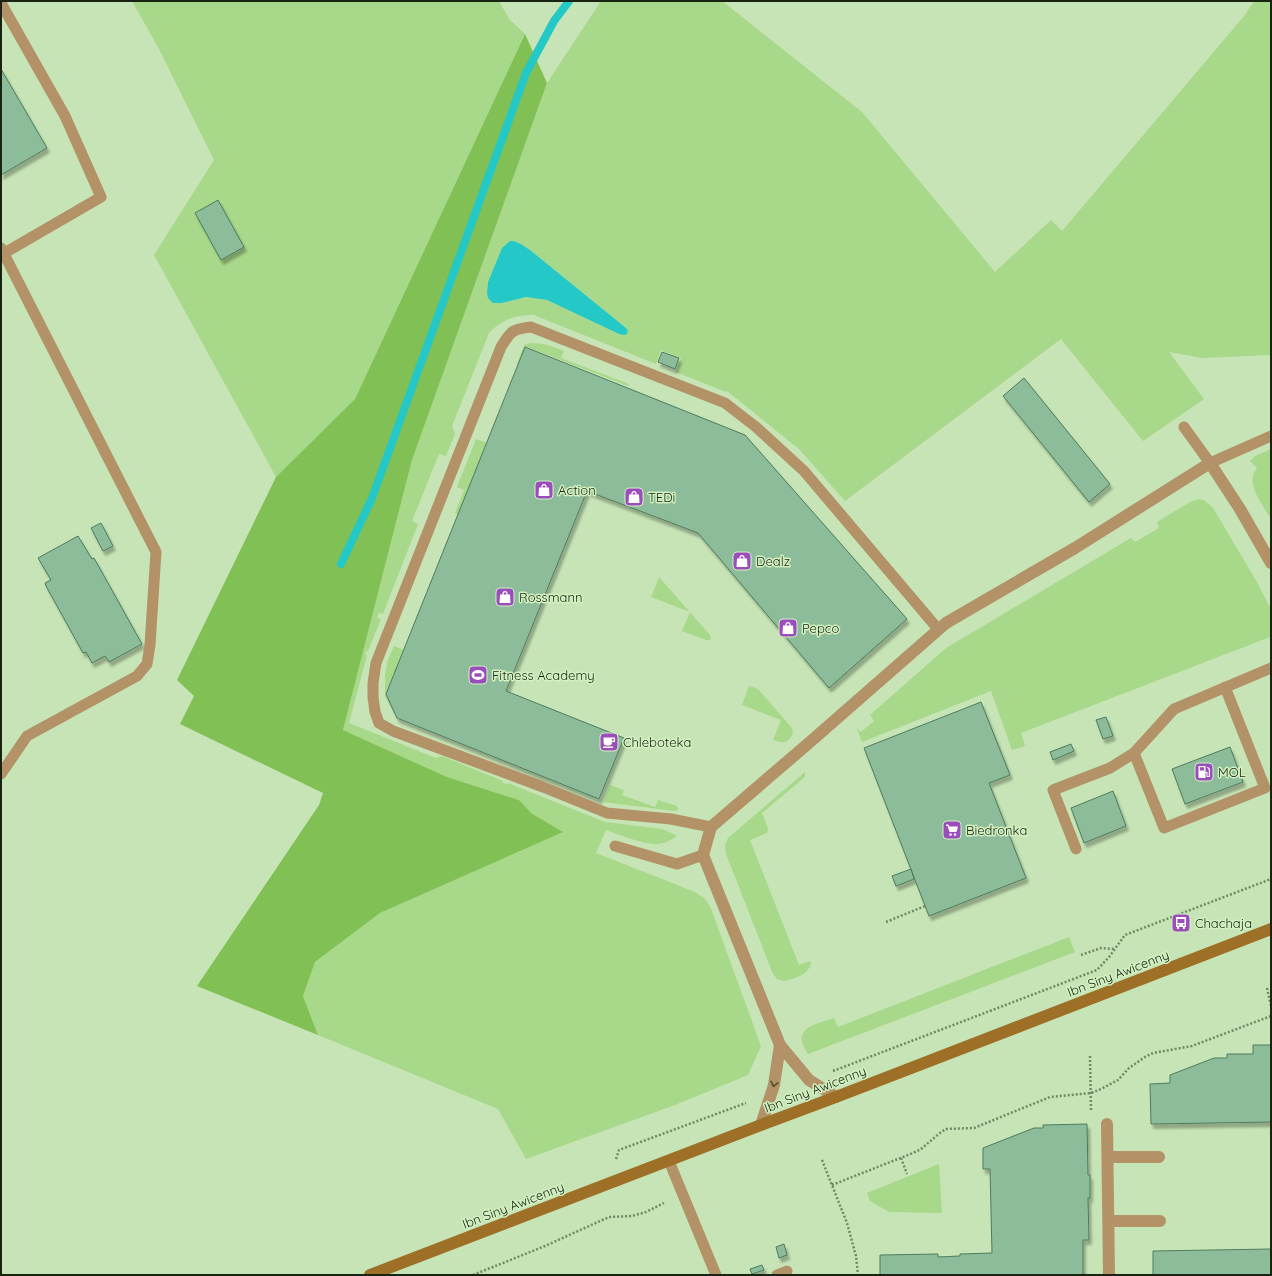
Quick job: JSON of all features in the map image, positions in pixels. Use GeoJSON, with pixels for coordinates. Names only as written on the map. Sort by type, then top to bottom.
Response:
{"type":"FeatureCollection","features":[{"type":"Feature","properties":{"kind":"street"},"geometry":{"type":"LineString","coordinates":[[836,1097],[809,1080],[780,1045],[703,855],[711,827],[946,623],[1075,548],[1210,463],[1240,509],[1271,563]]}},
{"type":"Feature","properties":{"kind":"street","name":"Ibn Siny Awicenny"},"geometry":{"type":"LineString","coordinates":[[370,1275],[1271,929]]}},
{"type":"Feature","properties":{"kind":"street"},"geometry":{"type":"LineString","coordinates":[[761,1124],[774,1085],[780,1045]]}},
{"type":"Feature","properties":{"kind":"street"},"geometry":{"type":"LineString","coordinates":[[1108,1124],[1109,1275]]}},
{"type":"Feature","properties":{"kind":"street"},"geometry":{"type":"LineString","coordinates":[[1108,1157],[1159,1157]]}},
{"type":"Feature","properties":{"kind":"street"},"geometry":{"type":"LineString","coordinates":[[1109,1221],[1160,1221]]}},
{"type":"Feature","properties":{"kind":"lane"},"geometry":{"type":"LineString","coordinates":[[1,3],[65,116],[101,198],[2,252],[156,552],[150,645],[147,664],[137,676],[28,736],[1,774]]}},
{"type":"Feature","properties":{"kind":"lane"},"geometry":{"type":"LineString","coordinates":[[711,827],[671,819],[607,813],[393,731],[380,723],[375,712],[373,683],[376,663],[501,347],[508,335],[517,328],[530,327],[725,403],[756,427],[804,471],[938,629]]}},
{"type":"Feature","properties":{"kind":"lane"},"geometry":{"type":"LineString","coordinates":[[1184,427],[1210,463],[1271,436]]}},
{"type":"Feature","properties":{"kind":"lane"},"geometry":{"type":"LineString","coordinates":[[1076,849],[1053,790],[1110,768],[1134,753],[1174,709],[1271,668]]}},
{"type":"Feature","properties":{"kind":"lane"},"geometry":{"type":"LineString","coordinates":[[1134,753],[1164,828],[1265,788],[1225,688]]}},
{"type":"Feature","properties":{"kind":"lane"},"geometry":{"type":"LineString","coordinates":[[615,846],[677,864],[703,855]]}},
{"type":"Feature","properties":{"kind":"lane"},"geometry":{"type":"LineString","coordinates":[[669,1161],[716,1275]]}},
{"type":"Feature","properties":{"kind":"path"},"geometry":{"type":"LineString","coordinates":[[809,1080],[1097,970],[1109,957],[1125,935],[1271,879]]}},
{"type":"Feature","properties":{"kind":"path"},"geometry":{"type":"LineString","coordinates":[[886,922],[925,906]]}},
{"type":"Feature","properties":{"kind":"path"},"geometry":{"type":"LineString","coordinates":[[1081,955],[1101,948],[1114,949]]}},
{"type":"Feature","properties":{"kind":"path"},"geometry":{"type":"LineString","coordinates":[[1267,988],[1271,1006]]}},
{"type":"Feature","properties":{"kind":"path"},"geometry":{"type":"LineString","coordinates":[[832,1185],[902,1158],[921,1149],[940,1133],[946,1130],[974,1128],[1050,1097],[1091,1092],[1101,1089],[1118,1080],[1133,1065],[1153,1053],[1192,1046],[1271,1016]]}},
{"type":"Feature","properties":{"kind":"path"},"geometry":{"type":"LineString","coordinates":[[610,1183],[619,1150],[772,1093]]}},
{"type":"Feature","properties":{"kind":"path"},"geometry":{"type":"LineString","coordinates":[[902,1158],[908,1174]]}},
{"type":"Feature","properties":{"kind":"path"},"geometry":{"type":"LineString","coordinates":[[822,1160],[847,1224],[856,1256],[858,1275]]}},
{"type":"Feature","properties":{"kind":"path"},"geometry":{"type":"LineString","coordinates":[[473,1275],[545,1246],[609,1217],[632,1216],[646,1212],[683,1195]]}},
{"type":"Feature","properties":{"kind":"green space"},"geometry":{"type":"Polygon","coordinates":[[[132,1],[499,1],[509,19],[525,34],[355,399],[276,477],[154,255],[214,160],[159,49],[132,1]]]}},
{"type":"Feature","properties":{"kind":"green space"},"geometry":{"type":"Polygon","coordinates":[[[601,1],[722,1],[862,112],[995,272],[1051,220],[1062,231],[1245,15],[1254,1],[1271,1],[1271,355],[1202,358],[1169,352],[1204,399],[1143,441],[1061,339],[845,501],[799,449],[727,391],[726,392],[676,372],[681,358],[661,350],[656,364],[534,315],[515,317],[504,321],[489,333],[452,426],[455,434],[446,456],[439,454],[412,521],[418,524],[383,614],[379,613],[377,618],[381,619],[368,651],[367,650],[365,654],[367,655],[349,723],[436,758],[442,756],[503,781],[503,783],[508,783],[605,822],[662,829],[676,835],[676,837],[665,842],[652,844],[606,830],[596,853],[695,892],[704,898],[710,906],[761,1046],[748,1075],[675,1105],[526,1159],[498,1109],[318,1035],[303,996],[315,962],[380,913],[562,832],[531,813],[519,800],[447,777],[343,730],[412,460],[547,83],[601,1]],[[514,241],[502,248],[488,282],[487,293],[502,303],[526,297],[547,300],[619,334],[627,334],[628,331],[626,328],[521,244],[514,241]]]}},
{"type":"Feature","properties":{"kind":"green space"},"geometry":{"type":"Polygon","coordinates":[[[525,34],[547,83],[412,460],[343,730],[447,777],[519,800],[531,813],[563,832],[380,913],[315,962],[303,996],[318,1035],[197,986],[319,805],[323,793],[180,724],[194,696],[177,680],[276,477],[355,399],[525,34]]]}},
{"type":"Feature","properties":{"kind":"green space"},"geometry":{"type":"Polygon","coordinates":[[[531,343],[544,344],[560,349],[564,351],[561,358],[629,384],[628,386],[527,347],[519,365],[517,364],[524,345],[531,343]]]}},
{"type":"Feature","properties":{"kind":"green space"},"geometry":{"type":"Polygon","coordinates":[[[476,439],[487,443],[458,515],[455,513],[464,490],[457,487],[476,439]]]}},
{"type":"Feature","properties":{"kind":"green space"},"geometry":{"type":"Polygon","coordinates":[[[1271,449],[1271,519],[1256,494],[1253,480],[1257,468],[1250,461],[1255,456],[1271,449]]]}},
{"type":"Feature","properties":{"kind":"green space"},"geometry":{"type":"Polygon","coordinates":[[[1199,499],[1204,500],[1213,508],[1271,609],[1270,637],[1021,733],[1025,746],[1012,750],[991,691],[862,742],[857,729],[861,732],[874,721],[870,715],[946,648],[1131,538],[1135,542],[1159,528],[1157,522],[1190,502],[1199,499]]]}},
{"type":"Feature","properties":{"kind":"green space"},"geometry":{"type":"Polygon","coordinates":[[[659,577],[690,612],[651,597],[659,577]]]}},
{"type":"Feature","properties":{"kind":"green space"},"geometry":{"type":"Polygon","coordinates":[[[690,612],[710,635],[711,640],[706,640],[682,631],[690,612]]]}},
{"type":"Feature","properties":{"kind":"green space"},"geometry":{"type":"Polygon","coordinates":[[[394,646],[404,650],[386,694],[397,718],[385,696],[387,662],[394,646]]]}},
{"type":"Feature","properties":{"kind":"green space"},"geometry":{"type":"Polygon","coordinates":[[[749,686],[758,689],[792,728],[792,736],[786,742],[773,740],[781,720],[742,705],[749,686]]]}},
{"type":"Feature","properties":{"kind":"green space"},"geometry":{"type":"Polygon","coordinates":[[[805,772],[805,777],[762,813],[768,828],[767,833],[750,840],[799,965],[811,961],[810,966],[805,973],[784,981],[777,979],[773,974],[726,854],[725,845],[728,838],[805,772]]]}},
{"type":"Feature","properties":{"kind":"green space"},"geometry":{"type":"Polygon","coordinates":[[[610,785],[624,790],[622,795],[655,807],[658,800],[677,806],[678,810],[674,811],[603,802],[610,785]]]}},
{"type":"Feature","properties":{"kind":"green space"},"geometry":{"type":"Polygon","coordinates":[[[1069,937],[1075,952],[808,1054],[802,1044],[802,1037],[807,1028],[818,1023],[834,1018],[838,1027],[1069,937]]]}},
{"type":"Feature","properties":{"kind":"green space"},"geometry":{"type":"Polygon","coordinates":[[[939,1164],[942,1213],[889,1212],[870,1201],[867,1193],[939,1164]]]}},
{"type":"Feature","properties":{"kind":"water"},"geometry":{"type":"Polygon","coordinates":[[[510,241],[521,244],[530,250],[626,328],[628,331],[627,334],[619,334],[547,300],[526,297],[502,303],[493,303],[488,298],[488,282],[502,248],[510,241]]]}},
{"type":"Feature","properties":{"kind":"building"},"geometry":{"type":"Polygon","coordinates":[[[1,69],[47,148],[1,175],[1,69]]]}},
{"type":"Feature","properties":{"kind":"building"},"geometry":{"type":"Polygon","coordinates":[[[218,200],[244,247],[221,260],[195,213],[218,200]]]}},
{"type":"Feature","properties":{"kind":"building"},"geometry":{"type":"Polygon","coordinates":[[[525,347],[745,435],[907,619],[829,688],[698,533],[587,491],[506,691],[624,738],[599,799],[397,718],[386,694],[525,347]]]}},
{"type":"Feature","properties":{"kind":"building"},"geometry":{"type":"Polygon","coordinates":[[[662,352],[679,358],[675,369],[658,362],[662,352]]]}},
{"type":"Feature","properties":{"kind":"building"},"geometry":{"type":"Polygon","coordinates":[[[1024,378],[1110,484],[1089,502],[1003,396],[1024,378]]]}},
{"type":"Feature","properties":{"kind":"building"},"geometry":{"type":"Polygon","coordinates":[[[101,523],[113,546],[103,551],[91,528],[101,523]]]}},
{"type":"Feature","properties":{"kind":"building"},"geometry":{"type":"Polygon","coordinates":[[[78,536],[92,559],[94,558],[142,644],[109,662],[105,656],[92,663],[86,652],[83,653],[46,586],[45,583],[51,580],[38,558],[78,536]]]}},
{"type":"Feature","properties":{"kind":"building","name":"Biedronka"},"geometry":{"type":"Polygon","coordinates":[[[981,702],[1010,775],[989,783],[1026,878],[929,916],[864,748],[981,702]]]}},
{"type":"Feature","properties":{"kind":"building"},"geometry":{"type":"Polygon","coordinates":[[[1106,717],[1113,736],[1103,739],[1096,720],[1106,717]]]}},
{"type":"Feature","properties":{"kind":"building"},"geometry":{"type":"Polygon","coordinates":[[[1071,744],[1074,751],[1053,760],[1050,752],[1071,744]]]}},
{"type":"Feature","properties":{"kind":"building"},"geometry":{"type":"Polygon","coordinates":[[[1230,747],[1243,782],[1185,804],[1172,769],[1230,747]]]}},
{"type":"Feature","properties":{"kind":"building"},"geometry":{"type":"Polygon","coordinates":[[[1113,791],[1126,826],[1084,843],[1071,808],[1113,791]]]}},
{"type":"Feature","properties":{"kind":"building"},"geometry":{"type":"Polygon","coordinates":[[[911,869],[914,879],[896,886],[892,876],[911,869]]]}},
{"type":"Feature","properties":{"kind":"building"},"geometry":{"type":"Polygon","coordinates":[[[1253,1045],[1271,1045],[1271,1122],[1151,1124],[1150,1084],[1170,1083],[1170,1075],[1214,1058],[1227,1058],[1227,1054],[1253,1054],[1253,1045]]]}},
{"type":"Feature","properties":{"kind":"building"},"geometry":{"type":"Polygon","coordinates":[[[1087,1124],[1088,1175],[1090,1175],[1090,1198],[1088,1198],[1089,1240],[1083,1240],[1083,1274],[1089,1275],[880,1275],[880,1255],[938,1254],[938,1257],[960,1256],[960,1254],[992,1253],[990,1169],[983,1169],[983,1148],[1034,1128],[1043,1128],[1043,1125],[1087,1124]]]}},
{"type":"Feature","properties":{"kind":"building"},"geometry":{"type":"Polygon","coordinates":[[[784,1244],[787,1255],[779,1258],[776,1247],[784,1244]]]}},
{"type":"Feature","properties":{"kind":"building"},"geometry":{"type":"Polygon","coordinates":[[[1271,1249],[1271,1275],[1153,1275],[1153,1251],[1271,1249]]]}},
{"type":"Feature","properties":{"kind":"building"},"geometry":{"type":"Polygon","coordinates":[[[762,1265],[764,1270],[752,1274],[750,1269],[762,1265]]]}},
{"type":"Feature","properties":{"kind":"waterway"},"geometry":{"type":"LineString","coordinates":[[341,564],[372,498],[526,73],[554,21],[569,1]]}},
{"type":"Feature","properties":{"kind":"place","name":"Action"},"geometry":{"type":"Point","coordinates":[544,490]}},
{"type":"Feature","properties":{"kind":"place","name":"TEDi"},"geometry":{"type":"Point","coordinates":[634,497]}},
{"type":"Feature","properties":{"kind":"place","name":"Dealz"},"geometry":{"type":"Point","coordinates":[742,561]}},
{"type":"Feature","properties":{"kind":"place","name":"Rossmann"},"geometry":{"type":"Point","coordinates":[505,597]}},
{"type":"Feature","properties":{"kind":"place","name":"Pepco"},"geometry":{"type":"Point","coordinates":[788,628]}},
{"type":"Feature","properties":{"kind":"place","name":"Fitness Academy"},"geometry":{"type":"Point","coordinates":[478,675]}},
{"type":"Feature","properties":{"kind":"place","name":"Chleboteka"},"geometry":{"type":"Point","coordinates":[609,742]}},
{"type":"Feature","properties":{"kind":"place","name":"MOL"},"geometry":{"type":"Point","coordinates":[1204,772]}},
{"type":"Feature","properties":{"kind":"place","name":"Biedronka"},"geometry":{"type":"Point","coordinates":[952,830]}},
{"type":"Feature","properties":{"kind":"place","name":"Chachaja"},"geometry":{"type":"Point","coordinates":[1181,923]}}]}
